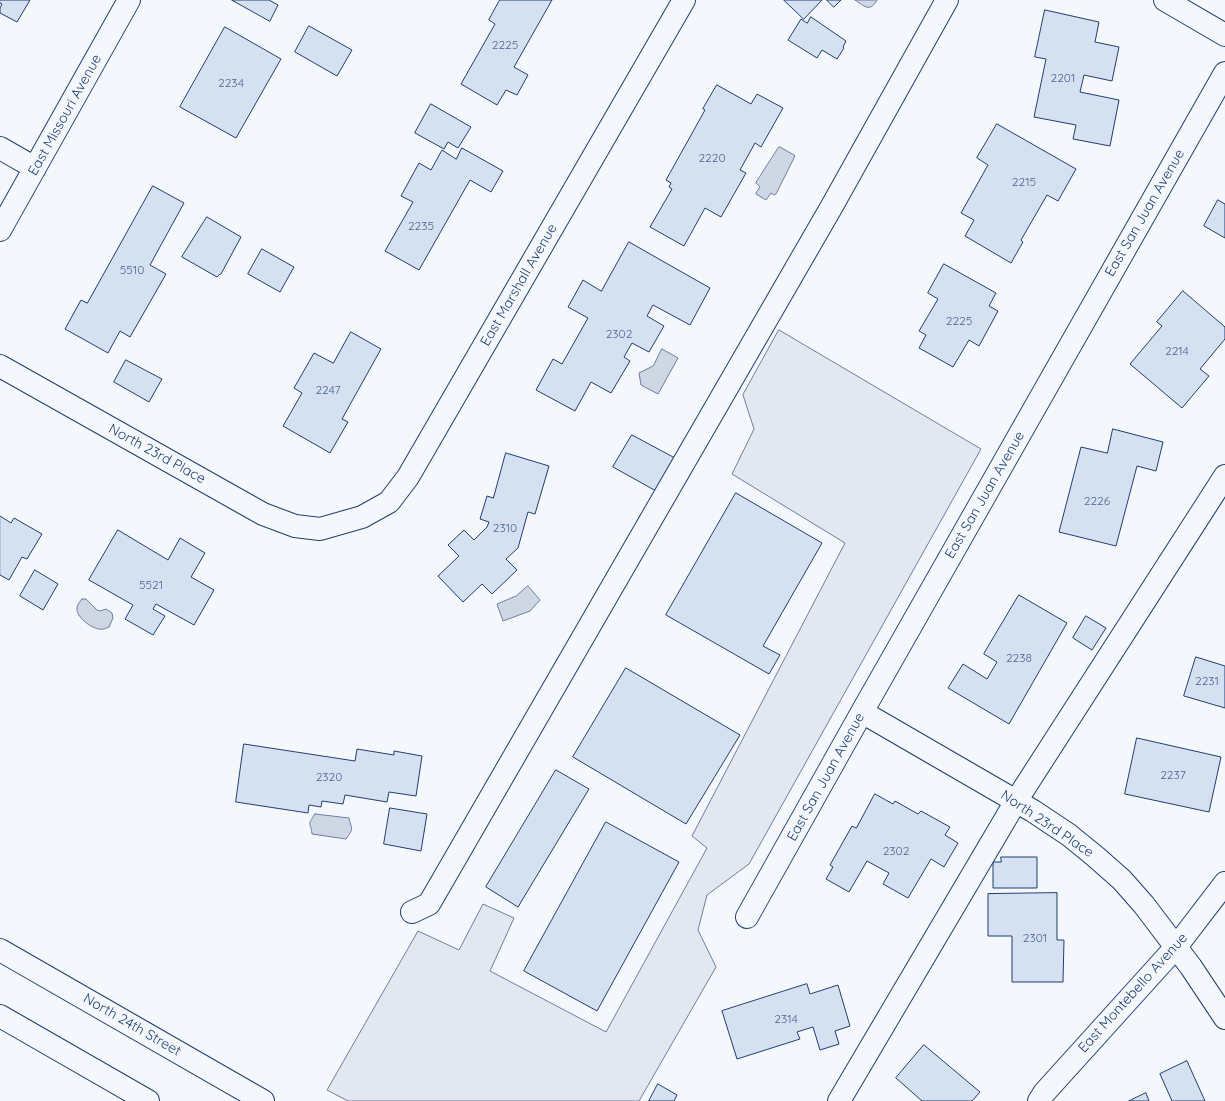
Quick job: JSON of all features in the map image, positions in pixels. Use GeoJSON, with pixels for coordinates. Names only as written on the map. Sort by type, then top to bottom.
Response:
{"type":"FeatureCollection","features":[{"type":"Feature","properties":{"kind":"street","name":"East Missouri Avenue"},"geometry":{"type":"LineString","coordinates":[[0,230],[129,0]]}},
{"type":"Feature","properties":{"kind":"street","name":"East Marshall Avenue"},"geometry":{"type":"LineString","coordinates":[[320,529],[362,517],[389,502],[408,477],[684,0]]}},
{"type":"Feature","properties":{"kind":"street"},"geometry":{"type":"LineString","coordinates":[[412,912],[429,904],[832,206],[947,0]]}},
{"type":"Feature","properties":{"kind":"street"},"geometry":{"type":"LineString","coordinates":[[1165,0],[1225,36]]}},
{"type":"Feature","properties":{"kind":"street","name":"East San Juan Avenue"},"geometry":{"type":"LineString","coordinates":[[747,917],[1225,73]]}},
{"type":"Feature","properties":{"kind":"street"},"geometry":{"type":"LineString","coordinates":[[0,148],[35,168]]}},
{"type":"Feature","properties":{"kind":"street","name":"North 23rd Place"},"geometry":{"type":"LineString","coordinates":[[0,366],[263,514],[295,526],[320,529]]}},
{"type":"Feature","properties":{"kind":"street"},"geometry":{"type":"LineString","coordinates":[[839,1101],[1016,801],[1225,476]]}},
{"type":"Feature","properties":{"kind":"street","name":"North 23rd Place"},"geometry":{"type":"LineString","coordinates":[[862,712],[1033,811],[1069,835],[1096,857],[1117,876],[1144,905],[1191,967],[1225,1018]]}},
{"type":"Feature","properties":{"kind":"street","name":"East Montebello Avenue"},"geometry":{"type":"LineString","coordinates":[[1039,1101],[1044,1093],[1176,947],[1225,883]]}},
{"type":"Feature","properties":{"kind":"street","name":"North 24th Street"},"geometry":{"type":"LineString","coordinates":[[0,950],[263,1101]]}},
{"type":"Feature","properties":{"kind":"street"},"geometry":{"type":"LineString","coordinates":[[0,1016],[148,1101]]}},
{"type":"Feature","properties":{"kind":"shaded area"},"geometry":{"type":"Polygon","coordinates":[[[855,0],[877,0],[872,6],[867,7],[855,0]]]}},
{"type":"Feature","properties":{"kind":"shaded area"},"geometry":{"type":"Polygon","coordinates":[[[779,147],[795,156],[776,194],[774,195],[771,193],[766,200],[756,194],[760,187],[756,183],[779,147]]]}},
{"type":"Feature","properties":{"kind":"shaded area"},"geometry":{"type":"Polygon","coordinates":[[[779,330],[981,449],[749,864],[707,895],[698,930],[716,967],[639,1101],[348,1101],[327,1090],[418,931],[459,950],[483,904],[514,918],[490,971],[606,1032],[707,848],[692,836],[845,543],[732,474],[754,429],[743,395],[779,330]]]}},
{"type":"Feature","properties":{"kind":"shaded area"},"geometry":{"type":"Polygon","coordinates":[[[662,349],[678,358],[658,394],[641,385],[639,373],[653,366],[662,349]]]}},
{"type":"Feature","properties":{"kind":"shaded area"},"geometry":{"type":"Polygon","coordinates":[[[528,586],[540,600],[530,611],[503,621],[497,604],[516,596],[528,586]]]}},
{"type":"Feature","properties":{"kind":"shaded area"},"geometry":{"type":"Polygon","coordinates":[[[82,599],[86,599],[97,610],[100,611],[106,609],[112,613],[113,618],[109,627],[102,629],[96,628],[81,618],[77,608],[82,599]]]}},
{"type":"Feature","properties":{"kind":"shaded area"},"geometry":{"type":"Polygon","coordinates":[[[315,814],[349,818],[351,831],[346,839],[312,834],[310,823],[315,814]]]}},
{"type":"Feature","properties":{"kind":"building"},"geometry":{"type":"Polygon","coordinates":[[[0,0],[30,0],[17,22],[0,13],[2,4],[0,3],[0,0]]]}},
{"type":"Feature","properties":{"kind":"building"},"geometry":{"type":"Polygon","coordinates":[[[232,0],[269,0],[278,5],[270,21],[232,0]]]}},
{"type":"Feature","properties":{"kind":"building"},"geometry":{"type":"Polygon","coordinates":[[[500,0],[552,0],[514,67],[528,75],[517,95],[506,90],[497,105],[461,84],[495,24],[489,20],[500,0]]]}},
{"type":"Feature","properties":{"kind":"building"},"geometry":{"type":"Polygon","coordinates":[[[784,0],[822,0],[804,19],[784,0]]]}},
{"type":"Feature","properties":{"kind":"building"},"geometry":{"type":"Polygon","coordinates":[[[827,0],[841,0],[834,7],[827,0]]]}},
{"type":"Feature","properties":{"kind":"building"},"geometry":{"type":"Polygon","coordinates":[[[1045,10],[1099,22],[1095,42],[1119,47],[1112,81],[1084,75],[1080,92],[1119,100],[1110,146],[1073,139],[1076,125],[1034,117],[1046,59],[1035,57],[1045,10]]]}},
{"type":"Feature","properties":{"kind":"building"},"geometry":{"type":"Polygon","coordinates":[[[811,17],[846,41],[843,47],[844,48],[837,59],[822,50],[817,58],[788,40],[801,19],[807,23],[811,17]]]}},
{"type":"Feature","properties":{"kind":"building"},"geometry":{"type":"Polygon","coordinates":[[[309,26],[352,50],[337,76],[295,52],[309,26]]]}},
{"type":"Feature","properties":{"kind":"building"},"geometry":{"type":"Polygon","coordinates":[[[225,27],[281,59],[236,138],[180,107],[225,27]]]}},
{"type":"Feature","properties":{"kind":"building"},"geometry":{"type":"Polygon","coordinates":[[[717,85],[751,104],[757,94],[783,108],[761,147],[755,143],[740,170],[746,173],[721,217],[705,208],[684,246],[650,227],[672,189],[669,187],[671,183],[666,180],[705,110],[703,109],[717,85]]]}},
{"type":"Feature","properties":{"kind":"building"},"geometry":{"type":"Polygon","coordinates":[[[431,104],[471,127],[458,148],[448,142],[444,149],[415,133],[431,104]]]}},
{"type":"Feature","properties":{"kind":"building"},"geometry":{"type":"Polygon","coordinates":[[[997,124],[1076,169],[1058,201],[1047,195],[1021,240],[1023,242],[1011,263],[965,236],[974,220],[961,213],[988,165],[977,158],[997,124]]]}},
{"type":"Feature","properties":{"kind":"building"},"geometry":{"type":"Polygon","coordinates":[[[462,148],[503,171],[491,192],[470,180],[419,270],[385,251],[413,202],[401,196],[419,163],[431,170],[442,150],[456,159],[462,148]]]}},
{"type":"Feature","properties":{"kind":"building"},"geometry":{"type":"Polygon","coordinates":[[[153,186],[184,203],[150,265],[166,274],[130,337],[120,331],[108,353],[65,329],[81,300],[87,303],[153,186]]]}},
{"type":"Feature","properties":{"kind":"building"},"geometry":{"type":"Polygon","coordinates":[[[1218,200],[1225,204],[1225,238],[1204,226],[1218,200]]]}},
{"type":"Feature","properties":{"kind":"building"},"geometry":{"type":"Polygon","coordinates":[[[207,217],[241,237],[221,274],[217,277],[182,257],[207,217]]]}},
{"type":"Feature","properties":{"kind":"building"},"geometry":{"type":"Polygon","coordinates":[[[629,242],[710,288],[690,325],[653,305],[647,316],[664,326],[649,352],[632,343],[624,357],[630,361],[611,393],[591,382],[575,411],[536,390],[553,359],[562,364],[588,318],[568,307],[583,280],[601,291],[629,242]]]}},
{"type":"Feature","properties":{"kind":"building"},"geometry":{"type":"Polygon","coordinates":[[[262,249],[294,267],[280,292],[248,274],[262,249]]]}},
{"type":"Feature","properties":{"kind":"building"},"geometry":{"type":"Polygon","coordinates":[[[944,264],[996,293],[989,306],[998,311],[979,346],[969,340],[953,367],[919,348],[926,335],[919,331],[938,299],[928,293],[944,264]]]}},
{"type":"Feature","properties":{"kind":"building"},"geometry":{"type":"Polygon","coordinates":[[[1183,291],[1225,327],[1225,339],[1200,369],[1209,376],[1182,408],[1130,364],[1162,326],[1157,322],[1183,291]]]}},
{"type":"Feature","properties":{"kind":"building"},"geometry":{"type":"Polygon","coordinates":[[[351,332],[381,349],[342,419],[348,422],[330,453],[283,426],[302,393],[294,388],[314,353],[333,363],[351,332]]]}},
{"type":"Feature","properties":{"kind":"building"},"geometry":{"type":"Polygon","coordinates":[[[126,360],[162,379],[149,402],[114,382],[126,360]]]}},
{"type":"Feature","properties":{"kind":"building"},"geometry":{"type":"Polygon","coordinates":[[[1113,429],[1163,442],[1156,471],[1137,466],[1116,546],[1059,532],[1081,447],[1107,453],[1113,429]]]}},
{"type":"Feature","properties":{"kind":"building"},"geometry":{"type":"Polygon","coordinates":[[[632,435],[675,458],[656,491],[613,467],[632,435]]]}},
{"type":"Feature","properties":{"kind":"building"},"geometry":{"type":"Polygon","coordinates":[[[506,453],[549,466],[535,514],[528,512],[518,548],[506,559],[517,570],[492,594],[482,584],[463,602],[438,576],[459,556],[448,545],[464,530],[474,540],[487,527],[489,522],[480,519],[487,496],[493,498],[506,453]]]}},
{"type":"Feature","properties":{"kind":"building"},"geometry":{"type":"Polygon","coordinates":[[[736,493],[822,543],[763,646],[780,655],[769,674],[666,615],[736,493]]]}},
{"type":"Feature","properties":{"kind":"building"},"geometry":{"type":"Polygon","coordinates":[[[0,516],[11,523],[14,518],[42,534],[27,559],[22,557],[9,580],[0,575],[0,516]]]}},
{"type":"Feature","properties":{"kind":"building"},"geometry":{"type":"Polygon","coordinates":[[[118,530],[168,560],[180,538],[205,553],[191,577],[214,590],[194,625],[156,604],[153,609],[165,616],[153,635],[125,619],[133,605],[89,580],[118,530]]]}},
{"type":"Feature","properties":{"kind":"building"},"geometry":{"type":"Polygon","coordinates":[[[35,570],[58,584],[43,610],[20,596],[35,570]]]}},
{"type":"Feature","properties":{"kind":"building"},"geometry":{"type":"Polygon","coordinates":[[[1019,595],[1067,623],[1009,724],[948,688],[963,664],[987,679],[997,662],[984,654],[1019,595]]]}},
{"type":"Feature","properties":{"kind":"building"},"geometry":{"type":"Polygon","coordinates":[[[1086,616],[1106,628],[1092,650],[1073,638],[1086,616]]]}},
{"type":"Feature","properties":{"kind":"building"},"geometry":{"type":"Polygon","coordinates":[[[1196,657],[1225,666],[1225,708],[1184,696],[1196,657]]]}},
{"type":"Feature","properties":{"kind":"building"},"geometry":{"type":"Polygon","coordinates":[[[626,668],[740,735],[686,824],[573,757],[626,668]]]}},
{"type":"Feature","properties":{"kind":"building"},"geometry":{"type":"Polygon","coordinates":[[[1137,738],[1221,757],[1209,812],[1125,794],[1137,738]]]}},
{"type":"Feature","properties":{"kind":"building"},"geometry":{"type":"Polygon","coordinates":[[[244,744],[355,761],[357,749],[394,755],[394,751],[422,756],[416,796],[389,792],[387,802],[345,795],[343,804],[322,801],[321,807],[309,805],[308,813],[236,802],[244,744]]]}},
{"type":"Feature","properties":{"kind":"building"},"geometry":{"type":"Polygon","coordinates":[[[556,770],[589,789],[518,907],[486,887],[556,770]]]}},
{"type":"Feature","properties":{"kind":"building"},"geometry":{"type":"Polygon","coordinates":[[[875,794],[893,804],[895,801],[918,814],[921,811],[950,827],[945,835],[958,843],[944,867],[931,859],[908,898],[883,884],[889,873],[867,861],[849,892],[826,879],[833,867],[830,865],[852,826],[856,828],[875,794]]]}},
{"type":"Feature","properties":{"kind":"building"},"geometry":{"type":"Polygon","coordinates":[[[390,808],[427,814],[421,851],[384,844],[390,808]]]}},
{"type":"Feature","properties":{"kind":"building"},"geometry":{"type":"Polygon","coordinates":[[[606,822],[679,862],[597,1011],[524,971],[606,822]]]}},
{"type":"Feature","properties":{"kind":"building"},"geometry":{"type":"Polygon","coordinates":[[[1001,857],[1037,857],[1037,888],[993,888],[993,862],[1001,862],[1001,857]]]}},
{"type":"Feature","properties":{"kind":"building"},"geometry":{"type":"Polygon","coordinates":[[[1057,893],[1057,940],[1064,940],[1063,982],[1012,982],[1012,936],[988,936],[988,894],[1057,893]]]}},
{"type":"Feature","properties":{"kind":"building"},"geometry":{"type":"Polygon","coordinates":[[[807,984],[810,994],[838,985],[850,1026],[835,1031],[839,1044],[820,1050],[813,1027],[797,1032],[800,1039],[737,1059],[722,1011],[807,984]]]}},
{"type":"Feature","properties":{"kind":"building"},"geometry":{"type":"Polygon","coordinates":[[[924,1045],[980,1092],[972,1101],[922,1101],[896,1078],[924,1045]]]}},
{"type":"Feature","properties":{"kind":"building"},"geometry":{"type":"Polygon","coordinates":[[[1187,1061],[1205,1101],[1172,1101],[1160,1074],[1187,1061]]]}},
{"type":"Feature","properties":{"kind":"building"},"geometry":{"type":"Polygon","coordinates":[[[658,1084],[677,1095],[674,1101],[649,1101],[658,1084]]]}},
{"type":"Feature","properties":{"kind":"building"},"geometry":{"type":"Polygon","coordinates":[[[1146,1093],[1149,1101],[1129,1101],[1146,1093]]]}}]}
